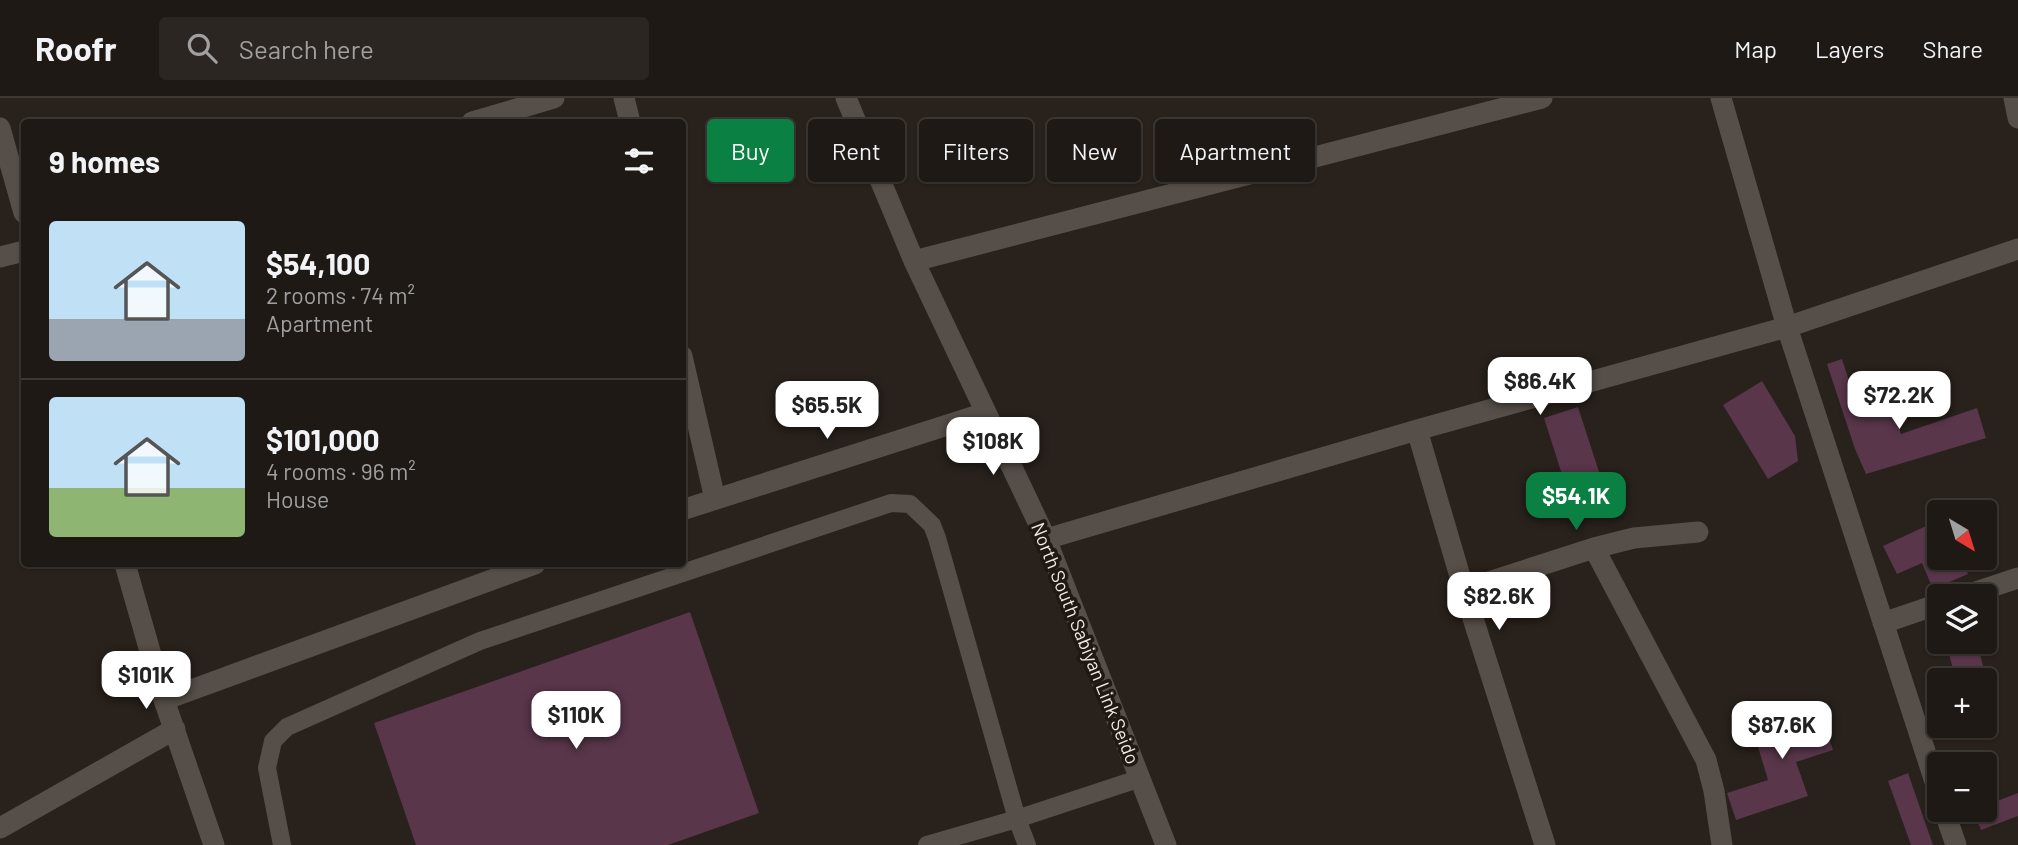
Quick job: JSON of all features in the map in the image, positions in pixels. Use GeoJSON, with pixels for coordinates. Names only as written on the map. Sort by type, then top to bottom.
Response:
{"type":"FeatureCollection","features":[{"type":"Feature","properties":{"kind":"street"},"geometry":{"type":"LineString","coordinates":[[482,119],[554,98]]}},
{"type":"Feature","properties":{"kind":"street"},"geometry":{"type":"LineString","coordinates":[[624,98],[628,119]]}},
{"type":"Feature","properties":{"kind":"street","name":"North South Sabiyan Link Seido"},"geometry":{"type":"LineString","coordinates":[[846,98],[914,261],[1046,539],[1166,845]]}},
{"type":"Feature","properties":{"kind":"street"},"geometry":{"type":"LineString","coordinates":[[914,261],[1542,98]]}},
{"type":"Feature","properties":{"kind":"street"},"geometry":{"type":"LineString","coordinates":[[1721,98],[1787,327],[1927,757]]}},
{"type":"Feature","properties":{"kind":"street"},"geometry":{"type":"LineString","coordinates":[[2014,98],[2018,118]]}},
{"type":"Feature","properties":{"kind":"street"},"geometry":{"type":"LineString","coordinates":[[0,128],[21,202]]}},
{"type":"Feature","properties":{"kind":"street"},"geometry":{"type":"LineString","coordinates":[[1046,539],[1417,429],[1787,327],[2018,249]]}},
{"type":"Feature","properties":{"kind":"street"},"geometry":{"type":"LineString","coordinates":[[0,257],[21,252]]}},
{"type":"Feature","properties":{"kind":"street"},"geometry":{"type":"LineString","coordinates":[[686,373],[715,499]]}},
{"type":"Feature","properties":{"kind":"street"},"geometry":{"type":"LineString","coordinates":[[686,509],[985,413]]}},
{"type":"Feature","properties":{"kind":"street"},"geometry":{"type":"LineString","coordinates":[[1417,429],[1464,590],[1545,845]]}},
{"type":"Feature","properties":{"kind":"street"},"geometry":{"type":"LineString","coordinates":[[1464,590],[1594,548],[1655,535],[1698,532]]}},
{"type":"Feature","properties":{"kind":"street"},"geometry":{"type":"LineString","coordinates":[[1594,548],[1706,760],[1714,791],[1722,845]]}},
{"type":"Feature","properties":{"kind":"street"},"geometry":{"type":"LineString","coordinates":[[126,567],[164,700],[214,845]]}},
{"type":"Feature","properties":{"kind":"street"},"geometry":{"type":"LineString","coordinates":[[164,700],[498,570],[516,567]]}},
{"type":"Feature","properties":{"kind":"street"},"geometry":{"type":"LineString","coordinates":[[1997,585],[2018,578]]}},
{"type":"Feature","properties":{"kind":"street"},"geometry":{"type":"LineString","coordinates":[[1883,623],[1927,608]]}},
{"type":"Feature","properties":{"kind":"street"},"geometry":{"type":"LineString","coordinates":[[0,828],[175,729]]}},
{"type":"Feature","properties":{"kind":"street"},"geometry":{"type":"LineString","coordinates":[[1948,822],[1956,845]]}},
{"type":"Feature","properties":{"kind":"lane"},"geometry":{"type":"LineString","coordinates":[[282,845],[267,768],[273,741],[287,727],[480,641],[891,503],[910,504],[932,525],[1017,819],[1027,845]]}},
{"type":"Feature","properties":{"kind":"lane"},"geometry":{"type":"LineString","coordinates":[[927,845],[1141,778]]}},
{"type":"Feature","properties":{"kind":"building"},"geometry":{"type":"Polygon","coordinates":[[[1842,359],[1861,418],[1892,407],[1901,434],[1977,408],[1986,438],[1866,474],[1827,364],[1842,359]]]}},
{"type":"Feature","properties":{"kind":"building"},"geometry":{"type":"Polygon","coordinates":[[[1762,381],[1795,436],[1798,461],[1768,479],[1723,405],[1762,381]]]}},
{"type":"Feature","properties":{"kind":"building"},"geometry":{"type":"Polygon","coordinates":[[[1578,407],[1600,475],[1566,487],[1544,418],[1578,407]]]}},
{"type":"Feature","properties":{"kind":"building"},"geometry":{"type":"Polygon","coordinates":[[[1927,526],[1927,570],[1966,570],[1968,574],[1945,584],[1931,584],[1922,563],[1897,574],[1883,546],[1927,526]]]}},
{"type":"Feature","properties":{"kind":"building"},"geometry":{"type":"Polygon","coordinates":[[[690,612],[759,813],[668,845],[416,845],[374,723],[690,612]]]}},
{"type":"Feature","properties":{"kind":"building"},"geometry":{"type":"Polygon","coordinates":[[[1949,654],[1980,654],[1984,668],[1953,668],[1949,654]]]}},
{"type":"Feature","properties":{"kind":"building"},"geometry":{"type":"Polygon","coordinates":[[[1818,706],[1833,750],[1796,762],[1808,796],[1736,820],[1727,793],[1768,780],[1752,727],[1818,706]]]}},
{"type":"Feature","properties":{"kind":"building"},"geometry":{"type":"Polygon","coordinates":[[[1908,773],[1933,845],[1911,845],[1888,781],[1908,773]]]}},
{"type":"Feature","properties":{"kind":"building"},"geometry":{"type":"Polygon","coordinates":[[[2018,793],[2018,816],[1981,830],[1978,822],[1997,822],[1997,801],[2018,793]]]}}]}
